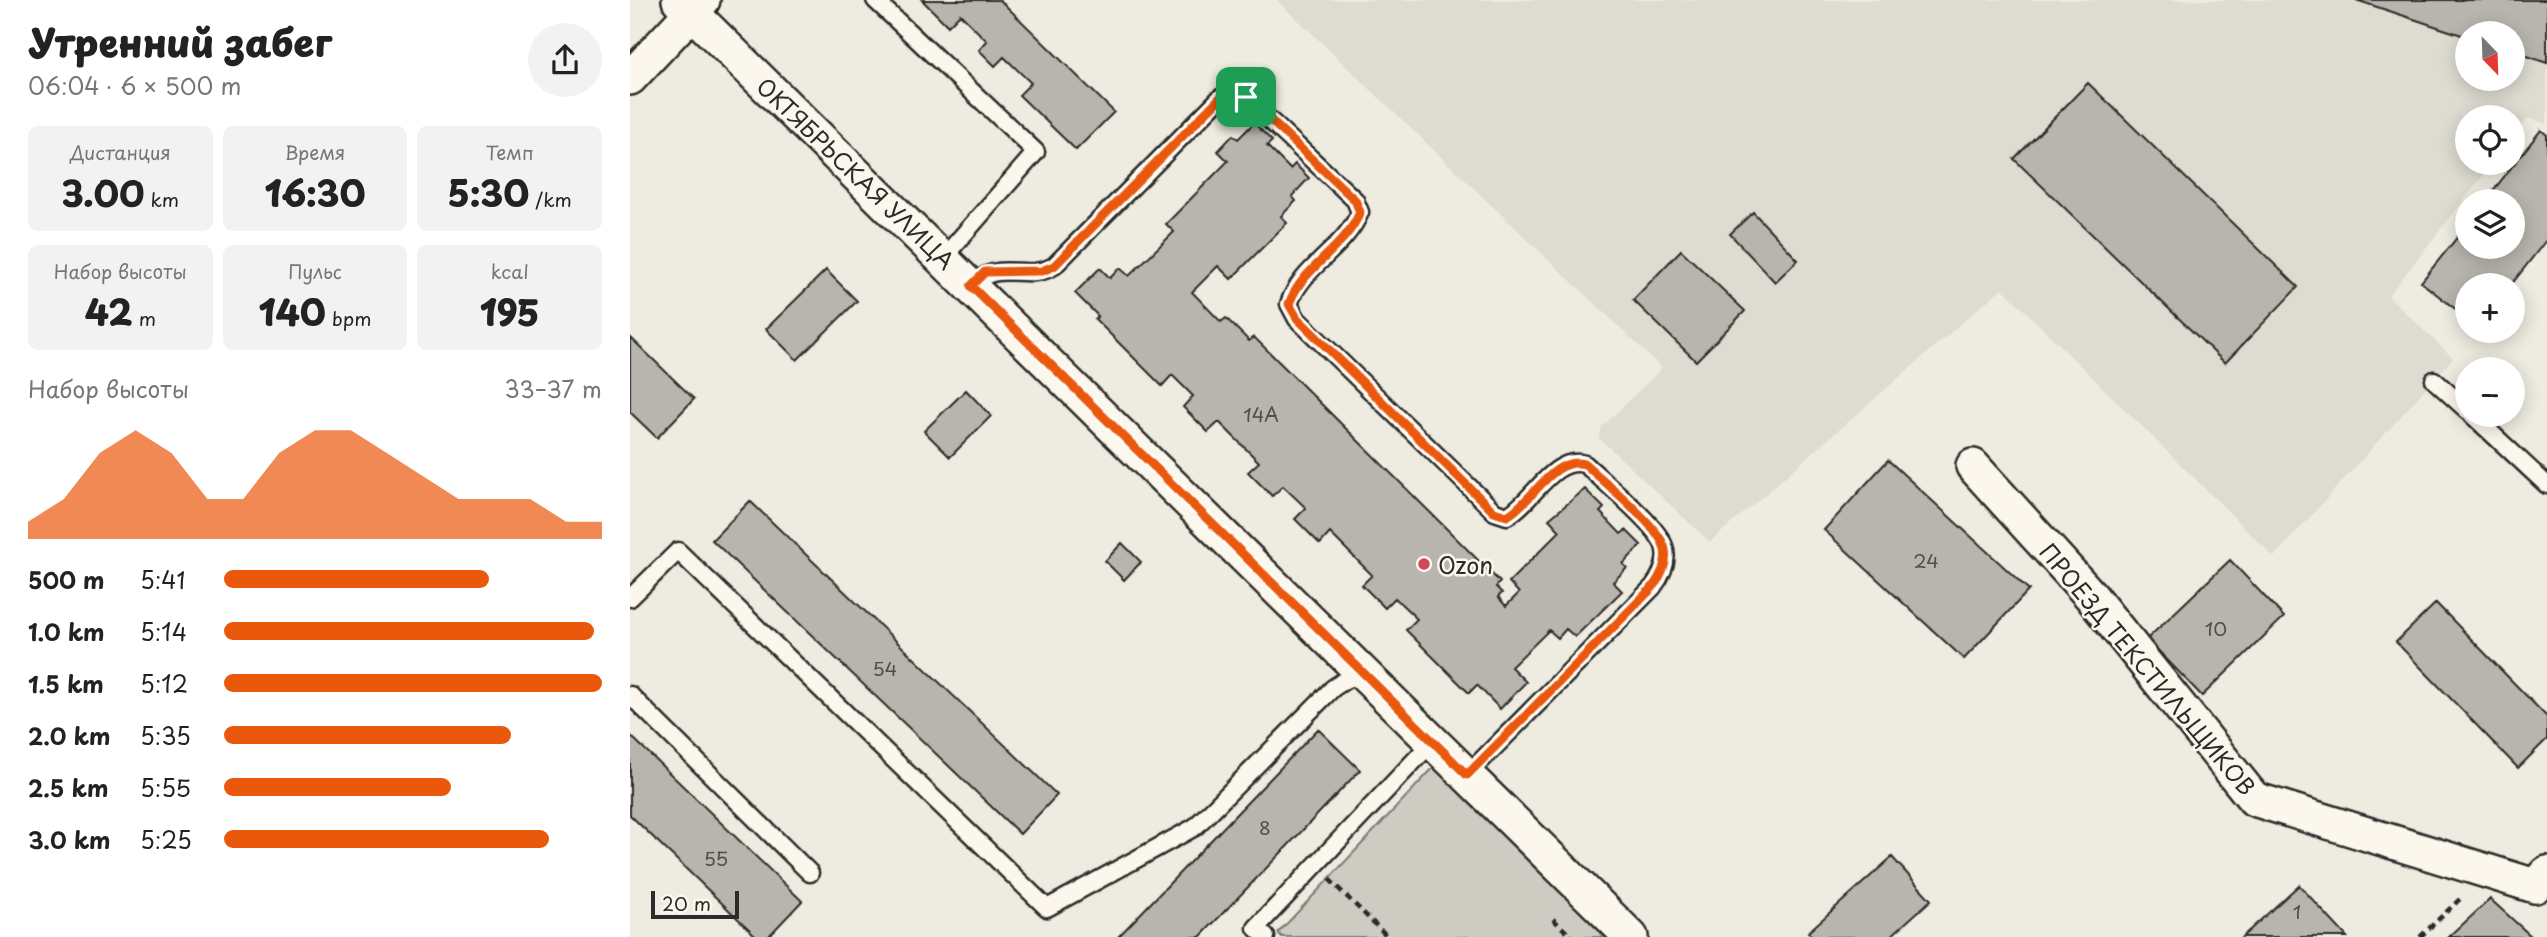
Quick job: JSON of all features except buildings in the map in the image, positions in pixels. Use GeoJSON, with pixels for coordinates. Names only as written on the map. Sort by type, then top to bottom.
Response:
{"type":"FeatureCollection","features":[{"type":"Feature","properties":{"kind":"street","name":"ОКТЯБРЬСКАЯ УЛИЦА"},"geometry":{"type":"LineString","coordinates":[[692,4],[971,286],[1631,937]]}},
{"type":"Feature","properties":{"kind":"street"},"geometry":{"type":"LineString","coordinates":[[630,78],[692,4]]}},
{"type":"Feature","properties":{"kind":"street","name":"ПРОЕЗД ТЕКСТИЛЬЩИКОВ"},"geometry":{"type":"LineString","coordinates":[[1973,466],[2091,596],[2254,799],[2489,872],[2543,886]]}},
{"type":"Feature","properties":{"kind":"lane"},"geometry":{"type":"LineString","coordinates":[[875,0],[1036,152],[943,258]]}},
{"type":"Feature","properties":{"kind":"lane"},"geometry":{"type":"LineString","coordinates":[[971,286],[985,272],[1042,271],[1054,266],[1220,98],[1235,92],[1246,97],[1355,200],[1360,212],[1354,227],[1294,290],[1289,304],[1297,318],[1494,512],[1507,516],[1518,510],[1560,467],[1573,461],[1585,464],[1654,531],[1665,548],[1665,564],[1653,587],[1467,775]]}},
{"type":"Feature","properties":{"kind":"lane"},"geometry":{"type":"LineString","coordinates":[[2434,380],[2455,399]]}},
{"type":"Feature","properties":{"kind":"lane"},"geometry":{"type":"LineString","coordinates":[[2485,427],[2547,485]]}},
{"type":"Feature","properties":{"kind":"lane"},"geometry":{"type":"LineString","coordinates":[[630,598],[678,551],[1048,908],[1195,827],[1333,688],[1362,669]]}},
{"type":"Feature","properties":{"kind":"lane"},"geometry":{"type":"LineString","coordinates":[[630,695],[810,873]]}},
{"type":"Feature","properties":{"kind":"lane"},"geometry":{"type":"LineString","coordinates":[[1266,937],[1256,928],[1433,741]]}},
{"type":"Feature","properties":{"kind":"path"},"geometry":{"type":"LineString","coordinates":[[1315,865],[1388,937]]}},
{"type":"Feature","properties":{"kind":"path"},"geometry":{"type":"LineString","coordinates":[[2420,937],[2489,872]]}},
{"type":"Feature","properties":{"kind":"path"},"geometry":{"type":"LineString","coordinates":[[1553,919],[1572,937]]}},
{"type":"Feature","properties":{"kind":"shaded area"},"geometry":{"type":"Polygon","coordinates":[[[1277,0],[2547,0],[2547,124],[2528,118],[2525,122],[2525,105],[2455,105],[2455,175],[2484,175],[2472,189],[2455,189],[2455,211],[2388,296],[2453,358],[2274,557],[2002,288],[1710,542],[1599,438],[1602,427],[1662,368],[1277,0]]]}},
{"type":"Feature","properties":{"kind":"shaded area"},"geometry":{"type":"Polygon","coordinates":[[[1435,766],[1608,937],[1282,937],[1278,933],[1435,766]]]}},
{"type":"Feature","properties":{"kind":"place","name":"Ozon"},"geometry":{"type":"Point","coordinates":[1424,564]}},
{"type":"Feature","properties":{"kind":"route"},"geometry":{"type":"LineString","coordinates":[[1235,92],[1246,97],[1355,200],[1360,212],[1354,227],[1294,290],[1289,304],[1297,318],[1494,512],[1507,516],[1518,510],[1560,467],[1573,461],[1585,464],[1654,531],[1665,548],[1665,564],[1653,587],[1467,775],[971,286],[985,272],[1042,271],[1054,266],[1220,98],[1235,92]]}}]}
